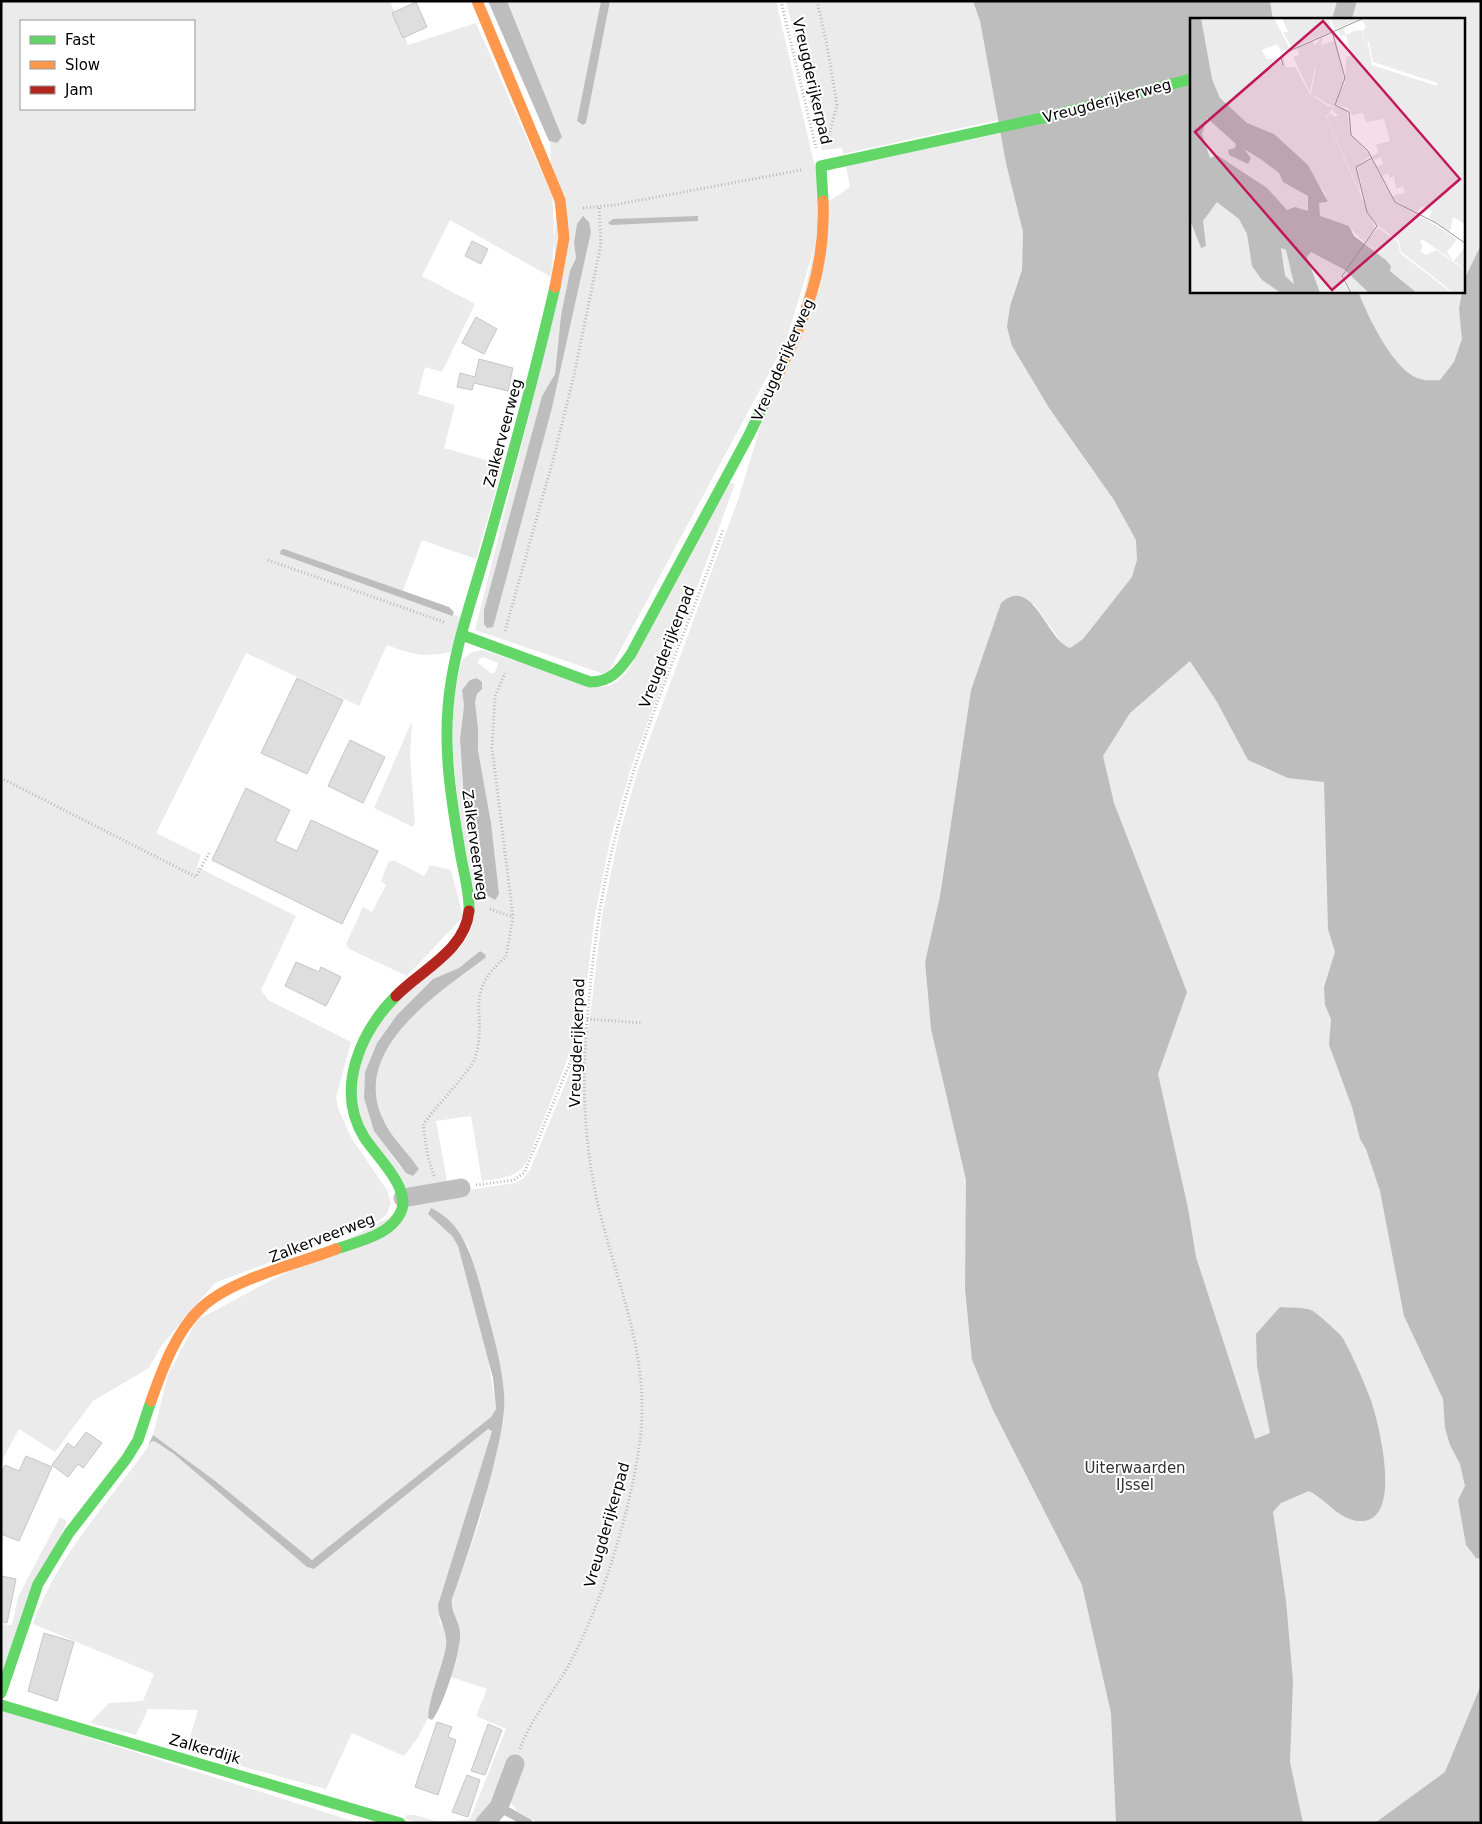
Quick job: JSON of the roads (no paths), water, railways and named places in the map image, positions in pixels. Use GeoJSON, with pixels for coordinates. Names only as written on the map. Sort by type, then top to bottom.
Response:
{"type":"FeatureCollection","features":[{"type":"Feature","properties":{"kind":"street","name":"Zalkerveerweg"},"geometry":{"type":"LineString","coordinates":[[1,1693],[38,1584],[70,1533],[127,1458],[138,1440],[160,1375],[186,1324],[201,1307],[229,1288],[381,1233],[399,1219],[404,1207],[400,1189],[364,1137],[355,1117],[351,1092],[352,1079],[359,1052],[384,1008],[399,992],[456,944],[468,916],[467,890],[453,804],[447,734],[448,706],[463,632],[545,334],[562,249],[564,225],[560,200],[477,1]]}},
{"type":"Feature","properties":{"kind":"street"},"geometry":{"type":"LineString","coordinates":[[1342,18],[1347,1]]}},
{"type":"Feature","properties":{"kind":"street","name":"Vreugderijkerweg"},"geometry":{"type":"LineString","coordinates":[[463,632],[502,650],[590,682],[612,679],[624,665],[749,435],[804,319],[816,280],[824,231],[821,166],[1047,117],[1190,78]]}},
{"type":"Feature","properties":{"kind":"street"},"geometry":{"type":"LineString","coordinates":[[403,1198],[461,1188]]}},
{"type":"Feature","properties":{"kind":"street","name":"Zalkerdijk"},"geometry":{"type":"LineString","coordinates":[[1,1705],[400,1823]]}},
{"type":"Feature","properties":{"kind":"street"},"geometry":{"type":"LineString","coordinates":[[485,1823],[499,1808],[515,1764]]}},
{"type":"Feature","properties":{"kind":"lane"},"geometry":{"type":"LineString","coordinates":[[499,1808],[528,1823]]}},
{"type":"Feature","properties":{"kind":"park label","name":"Uiterwaarden IJssel"},"geometry":{"type":"Point","coordinates":[1135,1476]}}]}
